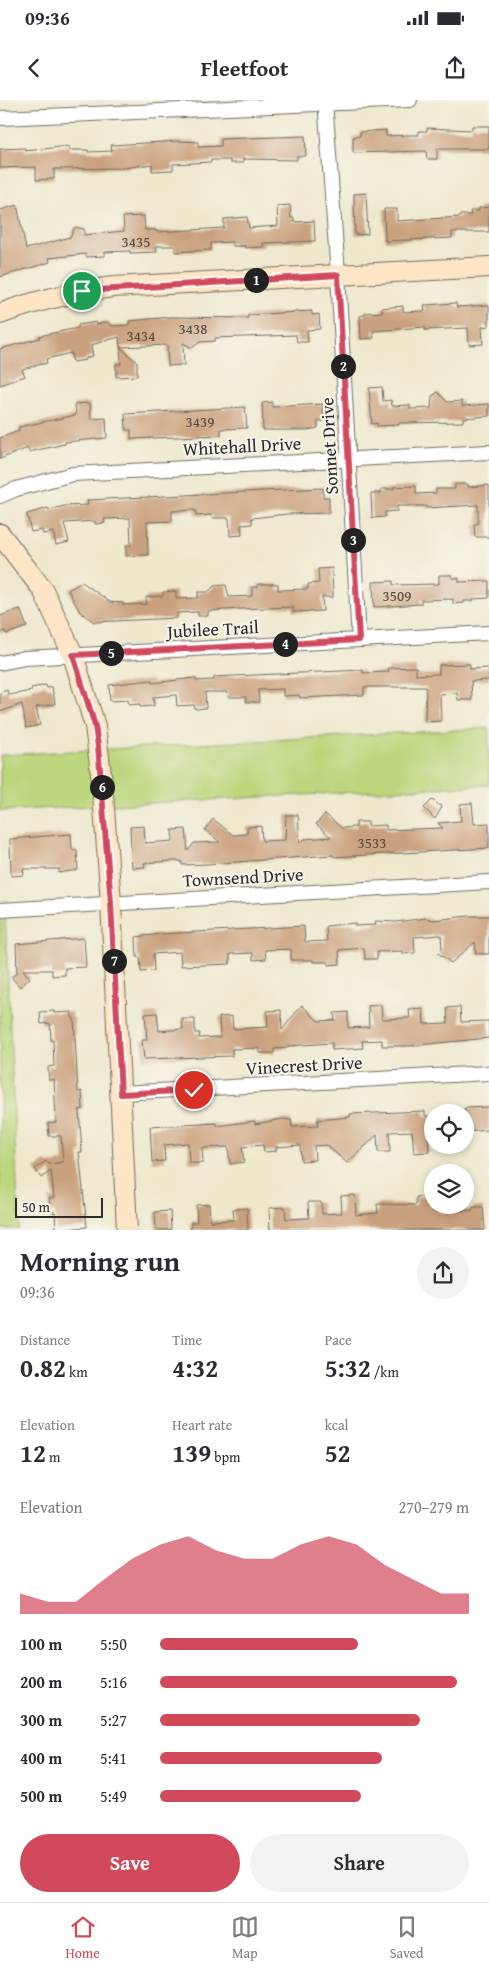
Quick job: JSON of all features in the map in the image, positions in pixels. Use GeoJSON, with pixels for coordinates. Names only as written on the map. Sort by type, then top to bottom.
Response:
{"type":"FeatureCollection","features":[{"type":"Feature","properties":{"kind":"street"},"geometry":{"type":"LineString","coordinates":[[0,118],[326,102],[410,100]]}},
{"type":"Feature","properties":{"kind":"street","name":"Sonnet Drive"},"geometry":{"type":"LineString","coordinates":[[326,102],[359,640]]}},
{"type":"Feature","properties":{"kind":"street"},"geometry":{"type":"LineString","coordinates":[[0,314],[22,306],[82,291],[106,288],[489,267]]}},
{"type":"Feature","properties":{"kind":"street","name":"Whitehall Drive"},"geometry":{"type":"LineString","coordinates":[[0,496],[16,489],[73,474],[489,452]]}},
{"type":"Feature","properties":{"kind":"street"},"geometry":{"type":"LineString","coordinates":[[0,534],[40,585],[73,655],[95,726],[111,903],[127,1230]]}},
{"type":"Feature","properties":{"kind":"street","name":"Jubilee Trail"},"geometry":{"type":"LineString","coordinates":[[0,663],[25,658],[73,655],[489,633]]}},
{"type":"Feature","properties":{"kind":"street","name":"Townsend Drive"},"geometry":{"type":"LineString","coordinates":[[0,910],[489,882]]}},
{"type":"Feature","properties":{"kind":"street","name":"Vinecrest Drive"},"geometry":{"type":"LineString","coordinates":[[121,1094],[489,1073]]}},
{"type":"Feature","properties":{"kind":"green space"},"geometry":{"type":"Polygon","coordinates":[[[489,728],[489,785],[0,811],[0,755],[489,728]]]}},
{"type":"Feature","properties":{"kind":"green space"},"geometry":{"type":"Polygon","coordinates":[[[0,914],[5,914],[19,1229],[0,1229],[0,914]]]}},
{"type":"Feature","properties":{"kind":"building"},"geometry":{"type":"Polygon","coordinates":[[[472,126],[489,126],[489,149],[437,149],[437,159],[427,159],[426,151],[353,153],[353,137],[360,136],[360,132],[386,130],[386,136],[419,135],[419,131],[427,131],[427,128],[472,130],[472,126]]]}},
{"type":"Feature","properties":{"kind":"building"},"geometry":{"type":"Polygon","coordinates":[[[305,136],[306,156],[297,156],[297,160],[243,159],[243,163],[230,163],[230,160],[211,160],[211,162],[173,164],[173,170],[152,171],[152,164],[124,168],[54,169],[54,179],[36,180],[36,167],[0,168],[0,149],[25,148],[25,151],[69,146],[69,150],[88,150],[88,152],[112,151],[111,145],[179,141],[198,142],[198,147],[221,146],[221,139],[305,136]]]}},
{"type":"Feature","properties":{"kind":"building"},"geometry":{"type":"Polygon","coordinates":[[[366,193],[368,234],[355,235],[354,194],[366,193]]]}},
{"type":"Feature","properties":{"kind":"building"},"geometry":{"type":"Polygon","coordinates":[[[17,205],[26,249],[70,237],[75,227],[84,229],[84,235],[124,231],[123,217],[144,216],[145,230],[156,230],[156,232],[224,228],[224,219],[247,217],[249,228],[278,226],[277,206],[290,205],[291,218],[294,218],[294,222],[314,221],[315,241],[263,243],[264,247],[245,248],[245,246],[233,246],[232,242],[211,243],[211,250],[175,252],[175,246],[156,246],[157,252],[105,252],[105,256],[86,257],[85,254],[49,258],[50,262],[0,277],[0,210],[17,205]]]}},
{"type":"Feature","properties":{"kind":"building"},"geometry":{"type":"Polygon","coordinates":[[[489,207],[489,232],[452,232],[452,238],[385,241],[384,209],[397,209],[397,221],[460,217],[460,215],[471,215],[470,211],[479,211],[479,208],[489,207]]]}},
{"type":"Feature","properties":{"kind":"building"},"geometry":{"type":"Polygon","coordinates":[[[456,303],[457,307],[489,305],[489,326],[482,327],[483,344],[469,345],[468,328],[425,330],[425,327],[373,331],[374,338],[361,339],[360,316],[365,315],[365,313],[382,312],[382,308],[403,306],[403,312],[425,311],[424,305],[456,303]]]}},
{"type":"Feature","properties":{"kind":"building"},"geometry":{"type":"Polygon","coordinates":[[[312,311],[312,315],[319,314],[320,329],[307,330],[308,342],[297,342],[296,335],[215,338],[215,341],[200,342],[192,348],[183,343],[184,365],[168,366],[167,345],[120,347],[119,337],[91,345],[93,356],[86,358],[86,360],[73,362],[71,353],[46,359],[47,363],[22,369],[25,376],[0,385],[0,349],[40,338],[39,336],[78,328],[78,325],[107,322],[112,326],[129,325],[129,321],[171,317],[248,318],[248,315],[312,311]]]}},
{"type":"Feature","properties":{"kind":"building"},"geometry":{"type":"Polygon","coordinates":[[[120,347],[137,362],[137,376],[116,377],[116,364],[121,364],[120,347]]]}},
{"type":"Feature","properties":{"kind":"building"},"geometry":{"type":"Polygon","coordinates":[[[382,387],[383,401],[391,400],[392,406],[410,405],[410,409],[431,408],[432,396],[438,392],[447,402],[462,401],[462,406],[489,404],[489,416],[463,418],[463,422],[399,423],[399,425],[377,426],[377,423],[372,424],[369,388],[382,387]]]}},
{"type":"Feature","properties":{"kind":"building"},"geometry":{"type":"Polygon","coordinates":[[[272,402],[272,407],[323,404],[324,421],[318,421],[318,428],[308,430],[263,430],[262,403],[272,402]]]}},
{"type":"Feature","properties":{"kind":"building"},"geometry":{"type":"Polygon","coordinates":[[[90,403],[91,419],[106,418],[107,438],[65,442],[65,444],[29,452],[28,448],[0,459],[0,438],[19,431],[19,427],[76,415],[75,404],[90,403]]]}},
{"type":"Feature","properties":{"kind":"building"},"geometry":{"type":"Polygon","coordinates":[[[245,407],[247,428],[221,429],[221,435],[131,439],[131,430],[126,430],[125,414],[245,407]]]}},
{"type":"Feature","properties":{"kind":"building"},"geometry":{"type":"Polygon","coordinates":[[[455,484],[468,484],[468,487],[489,485],[489,537],[475,537],[474,524],[478,524],[478,505],[426,508],[426,506],[397,506],[397,511],[385,512],[385,517],[372,518],[371,493],[381,493],[381,489],[394,489],[393,487],[416,486],[416,494],[436,493],[436,489],[455,489],[455,484]]]}},
{"type":"Feature","properties":{"kind":"building"},"geometry":{"type":"Polygon","coordinates":[[[323,488],[323,497],[329,497],[329,513],[287,514],[252,518],[252,524],[241,525],[242,535],[230,536],[229,518],[213,518],[212,515],[196,516],[195,510],[172,511],[172,521],[147,522],[148,555],[126,556],[126,545],[131,545],[130,518],[104,519],[105,523],[95,524],[95,521],[64,523],[69,542],[56,545],[53,532],[43,534],[42,530],[31,532],[27,514],[48,508],[49,510],[64,506],[88,505],[87,500],[323,488]]]}},
{"type":"Feature","properties":{"kind":"building"},"geometry":{"type":"Polygon","coordinates":[[[332,568],[333,597],[322,597],[323,611],[293,612],[293,607],[240,609],[208,611],[208,616],[198,616],[198,612],[177,613],[177,618],[94,622],[80,612],[68,590],[82,582],[110,602],[123,603],[123,605],[147,604],[146,597],[163,596],[163,592],[176,591],[176,599],[198,598],[198,592],[208,592],[214,586],[226,585],[229,597],[252,596],[252,587],[258,587],[258,584],[278,584],[278,590],[308,589],[308,584],[319,583],[318,569],[332,568]]]}},
{"type":"Feature","properties":{"kind":"building"},"geometry":{"type":"Polygon","coordinates":[[[439,575],[452,575],[452,578],[459,578],[459,582],[489,581],[489,598],[473,599],[473,601],[453,604],[453,599],[421,600],[421,604],[374,607],[373,582],[393,581],[393,585],[439,584],[439,575]]]}},
{"type":"Feature","properties":{"kind":"building"},"geometry":{"type":"Polygon","coordinates":[[[20,609],[27,627],[6,634],[5,631],[0,633],[0,616],[20,609]]]}},
{"type":"Feature","properties":{"kind":"building"},"geometry":{"type":"Polygon","coordinates":[[[470,664],[470,669],[489,668],[489,680],[471,681],[472,700],[458,700],[457,693],[440,694],[441,721],[425,722],[426,687],[364,687],[364,695],[300,698],[299,695],[283,696],[283,689],[258,690],[259,702],[246,702],[246,697],[228,697],[227,692],[205,692],[206,708],[195,709],[194,705],[177,706],[176,695],[153,697],[154,706],[140,707],[140,704],[129,705],[128,700],[110,701],[109,685],[152,680],[152,683],[195,678],[196,681],[214,680],[214,677],[363,670],[363,673],[389,672],[388,668],[416,667],[416,675],[439,674],[439,665],[470,664]]]}},
{"type":"Feature","properties":{"kind":"building"},"geometry":{"type":"Polygon","coordinates":[[[46,685],[47,688],[52,687],[55,704],[36,707],[40,725],[26,728],[22,704],[0,712],[0,693],[7,690],[9,695],[32,691],[31,688],[46,685]]]}},
{"type":"Feature","properties":{"kind":"building"},"geometry":{"type":"Polygon","coordinates":[[[432,800],[442,807],[435,819],[424,808],[432,800]]]}},
{"type":"Feature","properties":{"kind":"building"},"geometry":{"type":"Polygon","coordinates":[[[472,803],[474,824],[489,823],[489,848],[334,857],[333,855],[208,864],[182,865],[182,861],[172,861],[144,863],[145,867],[132,868],[130,827],[144,826],[145,843],[173,841],[172,830],[186,829],[188,851],[194,843],[220,842],[205,830],[213,819],[233,835],[247,834],[247,827],[261,826],[262,841],[285,840],[286,815],[298,815],[300,843],[304,839],[331,837],[316,824],[325,814],[342,828],[356,827],[356,822],[368,822],[368,826],[386,825],[386,830],[443,828],[438,823],[461,821],[460,804],[472,803]]]}},
{"type":"Feature","properties":{"kind":"building"},"geometry":{"type":"Polygon","coordinates":[[[71,834],[72,850],[77,850],[78,870],[59,873],[59,869],[23,869],[24,875],[11,876],[10,839],[71,834]]]}},
{"type":"Feature","properties":{"kind":"building"},"geometry":{"type":"Polygon","coordinates":[[[489,916],[489,954],[476,954],[475,942],[451,963],[438,953],[442,949],[441,935],[414,937],[415,953],[403,954],[403,951],[377,952],[377,959],[365,959],[364,948],[339,950],[340,964],[328,965],[328,962],[291,960],[291,949],[265,950],[266,959],[253,960],[253,953],[230,954],[230,964],[181,966],[180,952],[153,954],[154,971],[141,972],[140,957],[137,957],[136,937],[304,926],[305,942],[327,941],[326,926],[355,923],[355,926],[376,925],[375,921],[396,922],[426,918],[433,920],[489,916]]]}},
{"type":"Feature","properties":{"kind":"building"},"geometry":{"type":"Polygon","coordinates":[[[84,938],[86,967],[65,968],[65,975],[52,976],[52,970],[23,970],[30,978],[20,987],[11,977],[17,973],[16,944],[84,938]]]}},
{"type":"Feature","properties":{"kind":"building"},"geometry":{"type":"Polygon","coordinates":[[[302,1005],[318,1021],[335,1020],[334,1013],[348,1012],[348,1028],[369,1027],[368,1006],[381,1005],[382,1019],[410,1018],[409,1010],[423,1009],[424,1024],[448,1023],[447,1008],[460,1007],[461,1022],[489,1021],[489,1038],[408,1046],[382,1046],[382,1040],[362,1041],[363,1048],[332,1050],[332,1043],[288,1046],[288,1048],[274,1049],[274,1053],[260,1053],[260,1048],[232,1049],[232,1056],[144,1059],[142,1040],[147,1040],[145,1014],[157,1013],[159,1031],[183,1029],[182,1019],[195,1019],[195,1033],[200,1033],[199,1038],[220,1037],[219,1017],[232,1016],[233,1029],[268,1027],[267,1011],[281,1010],[282,1030],[302,1005]]]}},
{"type":"Feature","properties":{"kind":"building"},"geometry":{"type":"Polygon","coordinates":[[[54,1011],[54,1013],[72,1012],[72,1018],[74,1018],[78,1092],[82,1091],[83,1109],[79,1110],[82,1152],[79,1152],[87,1227],[56,1230],[55,1212],[50,1212],[49,1198],[54,1198],[51,1171],[41,1178],[35,1169],[46,1161],[49,1164],[63,1162],[61,1136],[49,1136],[48,1123],[56,1122],[54,1079],[49,1080],[48,1067],[54,1066],[53,1040],[51,1041],[50,1023],[41,1024],[40,1012],[54,1011]]]}},
{"type":"Feature","properties":{"kind":"building"},"geometry":{"type":"Polygon","coordinates":[[[489,1107],[489,1130],[474,1131],[474,1108],[489,1107]]]}},
{"type":"Feature","properties":{"kind":"building"},"geometry":{"type":"Polygon","coordinates":[[[424,1111],[424,1152],[414,1153],[412,1131],[389,1132],[390,1152],[378,1152],[377,1135],[347,1163],[327,1145],[314,1146],[315,1160],[301,1161],[300,1145],[276,1147],[276,1151],[264,1152],[263,1145],[242,1147],[244,1162],[230,1164],[228,1147],[202,1148],[203,1163],[189,1163],[188,1143],[164,1145],[165,1161],[152,1162],[150,1127],[217,1123],[217,1126],[255,1121],[255,1124],[283,1119],[291,1120],[292,1127],[318,1126],[317,1120],[350,1117],[350,1114],[424,1111]]]}},
{"type":"Feature","properties":{"kind":"building"},"geometry":{"type":"Polygon","coordinates":[[[355,1195],[356,1215],[378,1213],[377,1204],[416,1205],[416,1197],[424,1196],[424,1214],[474,1214],[474,1207],[483,1207],[485,1230],[270,1230],[269,1208],[285,1207],[286,1219],[309,1218],[308,1202],[321,1202],[322,1214],[342,1213],[341,1196],[355,1195]]]}},
{"type":"Feature","properties":{"kind":"building"},"geometry":{"type":"Polygon","coordinates":[[[209,1204],[210,1221],[234,1220],[233,1209],[247,1208],[248,1230],[191,1230],[191,1222],[197,1222],[196,1205],[209,1204]]]}},
{"type":"Feature","properties":{"kind":"building"},"geometry":{"type":"Polygon","coordinates":[[[170,1211],[171,1230],[156,1230],[155,1212],[170,1211]]]}},
{"type":"Feature","properties":{"kind":"route"},"geometry":{"type":"LineString","coordinates":[[82,291],[114,287],[338,275],[359,640],[73,655],[95,726],[102,782],[111,903],[121,1094],[194,1090]]}}]}
